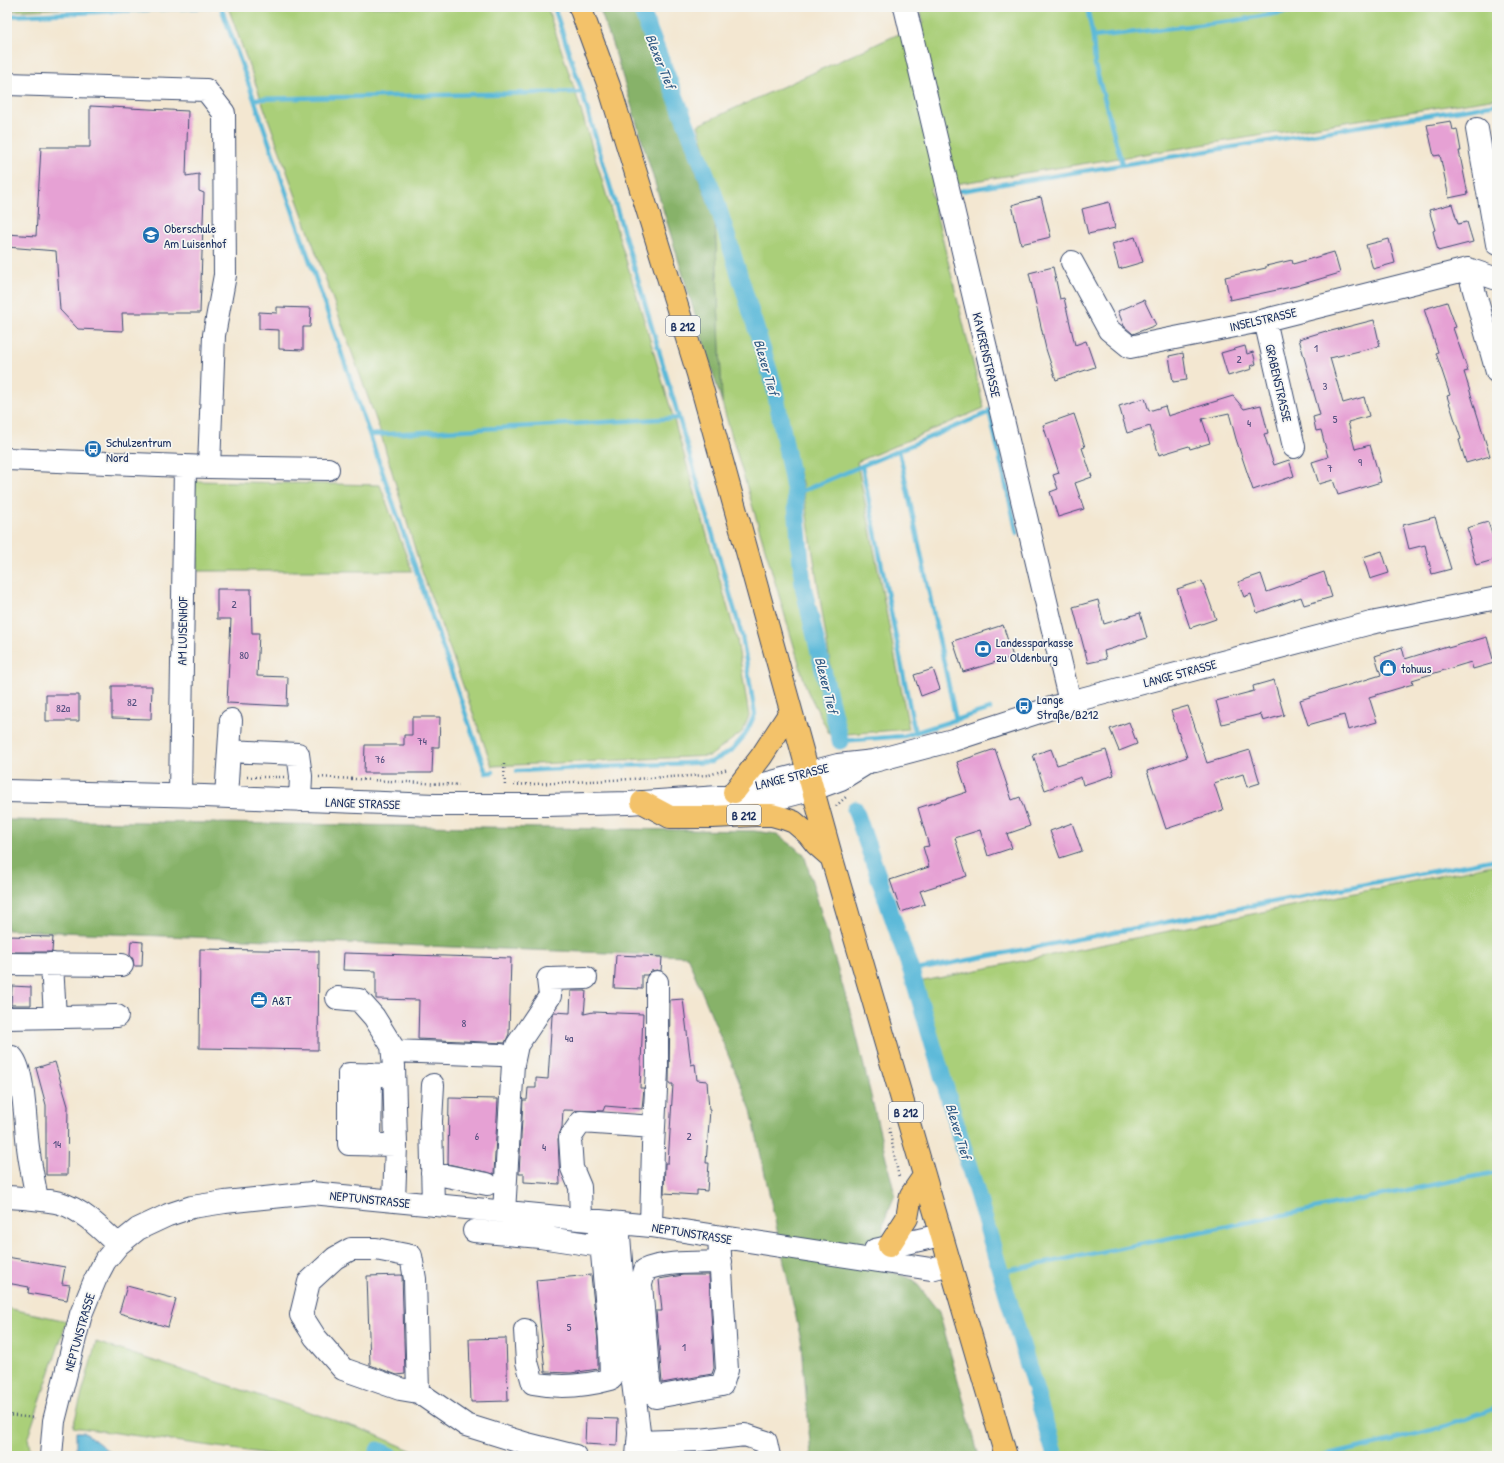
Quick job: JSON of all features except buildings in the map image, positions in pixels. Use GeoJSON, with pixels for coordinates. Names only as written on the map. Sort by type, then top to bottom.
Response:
{"type":"FeatureCollection","features":[{"type":"Feature","properties":{"kind":"main road","name":"B 212"},"geometry":{"type":"LineString","coordinates":[[580,7],[611,94],[698,374],[832,859],[1006,1456]]}},
{"type":"Feature","properties":{"kind":"main road","name":"B 212"},"geometry":{"type":"LineString","coordinates":[[726,794],[761,757],[791,710]]}},
{"type":"Feature","properties":{"kind":"main road","name":"B 212"},"geometry":{"type":"LineString","coordinates":[[642,802],[670,817],[755,815],[786,819],[794,822],[808,834],[832,859]]}},
{"type":"Feature","properties":{"kind":"main road"},"geometry":{"type":"LineString","coordinates":[[889,1246],[907,1218],[911,1195],[924,1176]]}},
{"type":"Feature","properties":{"kind":"street","name":"KAVERENSTRASSE"},"geometry":{"type":"LineString","coordinates":[[905,7],[1070,702]]}},
{"type":"Feature","properties":{"kind":"street"},"geometry":{"type":"LineString","coordinates":[[7,84],[206,90],[224,112],[225,275],[214,335],[209,467]]}},
{"type":"Feature","properties":{"kind":"street"},"geometry":{"type":"LineString","coordinates":[[1478,129],[1497,244]]}},
{"type":"Feature","properties":{"kind":"street","name":"INSELSTRASSE"},"geometry":{"type":"LineString","coordinates":[[1072,262],[1109,330],[1130,347],[1265,320],[1468,269]]}},
{"type":"Feature","properties":{"kind":"street"},"geometry":{"type":"LineString","coordinates":[[1468,269],[1497,279]]}},
{"type":"Feature","properties":{"kind":"street"},"geometry":{"type":"LineString","coordinates":[[1468,269],[1497,372]]}},
{"type":"Feature","properties":{"kind":"street","name":"GRABENSTRASSE"},"geometry":{"type":"LineString","coordinates":[[1265,320],[1294,447]]}},
{"type":"Feature","properties":{"kind":"street"},"geometry":{"type":"LineString","coordinates":[[7,459],[209,467],[328,469]]}},
{"type":"Feature","properties":{"kind":"street","name":"AM LUISENHOF"},"geometry":{"type":"LineString","coordinates":[[180,795],[185,466]]}},
{"type":"Feature","properties":{"kind":"street","name":"LANGE STRASSE"},"geometry":{"type":"LineString","coordinates":[[7,791],[180,795],[227,787],[300,800],[435,805],[546,805],[642,802],[726,794],[811,780],[838,765],[867,763],[954,740],[1070,702],[1371,623],[1497,598]]}},
{"type":"Feature","properties":{"kind":"street"},"geometry":{"type":"LineString","coordinates":[[227,787],[231,720]]}},
{"type":"Feature","properties":{"kind":"street"},"geometry":{"type":"LineString","coordinates":[[229,751],[298,754],[301,776],[300,800]]}},
{"type":"Feature","properties":{"kind":"street"},"geometry":{"type":"LineString","coordinates":[[7,964],[122,965]]}},
{"type":"Feature","properties":{"kind":"street"},"geometry":{"type":"LineString","coordinates":[[52,964],[56,1017]]}},
{"type":"Feature","properties":{"kind":"street"},"geometry":{"type":"LineString","coordinates":[[504,1212],[513,1064],[517,1044],[550,996],[548,979],[586,978]]}},
{"type":"Feature","properties":{"kind":"street"},"geometry":{"type":"LineString","coordinates":[[651,1226],[657,1071],[657,982]]}},
{"type":"Feature","properties":{"kind":"street"},"geometry":{"type":"LineString","coordinates":[[337,998],[359,1000],[374,1017],[392,1046],[396,1145],[394,1201]]}},
{"type":"Feature","properties":{"kind":"street"},"geometry":{"type":"LineString","coordinates":[[7,1018],[117,1016]]}},
{"type":"Feature","properties":{"kind":"street"},"geometry":{"type":"LineString","coordinates":[[393,1051],[501,1055]]}},
{"type":"Feature","properties":{"kind":"street"},"geometry":{"type":"LineString","coordinates":[[7,1057],[12,1057],[17,1062],[28,1148],[37,1199]]}},
{"type":"Feature","properties":{"kind":"street"},"geometry":{"type":"LineString","coordinates":[[394,1075],[350,1074],[349,1144],[396,1145]]}},
{"type":"Feature","properties":{"kind":"street"},"geometry":{"type":"LineString","coordinates":[[433,1085],[430,1120],[433,1205]]}},
{"type":"Feature","properties":{"kind":"street"},"geometry":{"type":"LineString","coordinates":[[654,1127],[581,1122],[570,1138],[572,1168],[580,1187],[599,1221],[626,1325],[638,1432],[638,1449],[745,1435],[766,1442],[769,1456]]}},
{"type":"Feature","properties":{"kind":"street"},"geometry":{"type":"LineString","coordinates":[[432,1173],[487,1184]]}},
{"type":"Feature","properties":{"kind":"street","name":"NEPTUNSTRASSE"},"geometry":{"type":"LineString","coordinates":[[51,1456],[54,1420],[81,1314],[95,1280],[105,1261],[118,1245],[138,1230],[192,1207],[312,1193],[651,1226],[719,1238],[855,1256],[931,1269],[950,1264]]}},
{"type":"Feature","properties":{"kind":"street"},"geometry":{"type":"LineString","coordinates":[[7,1197],[37,1199],[61,1204],[84,1215],[118,1245]]}},
{"type":"Feature","properties":{"kind":"street"},"geometry":{"type":"LineString","coordinates":[[525,1330],[527,1362],[533,1384],[548,1386],[576,1385],[597,1383],[611,1379],[610,1341],[599,1221]]}},
{"type":"Feature","properties":{"kind":"street"},"geometry":{"type":"LineString","coordinates":[[474,1231],[540,1237],[601,1246]]}},
{"type":"Feature","properties":{"kind":"street","name":"NEPTUNSTRASSE"},"geometry":{"type":"LineString","coordinates":[[855,1256],[889,1246],[942,1235]]}},
{"type":"Feature","properties":{"kind":"street"},"geometry":{"type":"LineString","coordinates":[[719,1238],[721,1262],[727,1370],[722,1385],[656,1397],[651,1392],[649,1382],[641,1284],[646,1270],[653,1266],[721,1262]]}},
{"type":"Feature","properties":{"kind":"street"},"geometry":{"type":"LineString","coordinates":[[418,1392],[415,1279],[411,1256],[376,1249],[357,1249],[351,1250],[335,1258],[309,1282],[301,1315],[315,1337],[343,1369],[400,1389],[418,1392],[466,1425],[527,1444],[575,1456]]}},
{"type":"Feature","properties":{"kind":"path"},"geometry":{"type":"LineString","coordinates":[[499,786],[505,785],[504,764]]}},
{"type":"Feature","properties":{"kind":"path"},"geometry":{"type":"LineString","coordinates":[[513,785],[709,775],[730,769]]}},
{"type":"Feature","properties":{"kind":"path"},"geometry":{"type":"LineString","coordinates":[[227,787],[301,776],[464,785]]}},
{"type":"Feature","properties":{"kind":"path"},"geometry":{"type":"LineString","coordinates":[[889,1127],[900,1180]]}},
{"type":"Feature","properties":{"kind":"path"},"geometry":{"type":"LineString","coordinates":[[7,1415],[54,1420]]}},
{"type":"Feature","properties":{"kind":"green space"},"geometry":{"type":"Polygon","coordinates":[[[7,7],[96,7],[7,11],[7,7]]]}},
{"type":"Feature","properties":{"kind":"green space"},"geometry":{"type":"Polygon","coordinates":[[[228,7],[547,7],[577,97],[675,423],[737,640],[749,716],[742,732],[710,756],[492,766],[420,566],[379,428],[228,7]]]}},
{"type":"Feature","properties":{"kind":"green space"},"geometry":{"type":"Polygon","coordinates":[[[599,7],[633,7],[715,220],[722,403],[616,55],[599,7]]]}},
{"type":"Feature","properties":{"kind":"green space"},"geometry":{"type":"Polygon","coordinates":[[[920,7],[1497,7],[1497,98],[930,188],[984,408],[857,462],[909,729],[847,734],[840,727],[802,483],[698,125],[923,23],[920,7]]]}},
{"type":"Feature","properties":{"kind":"green space"},"geometry":{"type":"Polygon","coordinates":[[[715,220],[766,384],[789,486],[796,590],[833,741],[807,690],[722,403],[715,220]]]}},
{"type":"Feature","properties":{"kind":"green space"},"geometry":{"type":"Polygon","coordinates":[[[195,481],[380,485],[412,571],[198,571],[195,481]]]}},
{"type":"Feature","properties":{"kind":"green space"},"geometry":{"type":"Polygon","coordinates":[[[7,820],[754,831],[777,834],[804,854],[854,1025],[895,1195],[883,1224],[884,1269],[914,1280],[939,1312],[979,1456],[811,1456],[802,1345],[751,1110],[687,956],[7,930],[7,820]]]}},
{"type":"Feature","properties":{"kind":"green space"},"geometry":{"type":"Polygon","coordinates":[[[1497,864],[1497,1456],[1059,1456],[919,982],[1497,864]]]}},
{"type":"Feature","properties":{"kind":"green space"},"geometry":{"type":"Polygon","coordinates":[[[7,1308],[67,1321],[28,1437],[31,1456],[7,1456],[7,1308]]]}},
{"type":"Feature","properties":{"kind":"green space"},"geometry":{"type":"Polygon","coordinates":[[[96,1342],[367,1431],[424,1456],[283,1456],[73,1427],[96,1342]]]}},
{"type":"Feature","properties":{"kind":"water"},"geometry":{"type":"Polygon","coordinates":[[[76,1432],[84,1432],[115,1456],[76,1456],[76,1432]]]}},
{"type":"Feature","properties":{"kind":"waterway"},"geometry":{"type":"LineString","coordinates":[[7,16],[209,7]]}},
{"type":"Feature","properties":{"kind":"waterway"},"geometry":{"type":"LineString","coordinates":[[221,7],[486,773],[493,772]]}},
{"type":"Feature","properties":{"kind":"waterway"},"geometry":{"type":"LineString","coordinates":[[517,771],[711,762],[731,751],[745,735],[755,714],[742,636],[582,92],[554,7]]}},
{"type":"Feature","properties":{"kind":"waterway","name":"Blexer Tief"},"geometry":{"type":"LineString","coordinates":[[640,7],[714,194],[774,386],[795,494],[803,586],[840,741]]}},
{"type":"Feature","properties":{"kind":"waterway"},"geometry":{"type":"LineString","coordinates":[[1087,7],[1093,37],[1095,65],[1122,164]]}},
{"type":"Feature","properties":{"kind":"waterway"},"geometry":{"type":"LineString","coordinates":[[1093,37],[1232,21],[1315,7]]}},
{"type":"Feature","properties":{"kind":"waterway"},"geometry":{"type":"LineString","coordinates":[[254,99],[582,92]]}},
{"type":"Feature","properties":{"kind":"waterway"},"geometry":{"type":"LineString","coordinates":[[960,191],[1497,104]]}},
{"type":"Feature","properties":{"kind":"waterway"},"geometry":{"type":"LineString","coordinates":[[989,410],[1017,533]]}},
{"type":"Feature","properties":{"kind":"waterway"},"geometry":{"type":"LineString","coordinates":[[795,494],[990,412]]}},
{"type":"Feature","properties":{"kind":"waterway"},"geometry":{"type":"LineString","coordinates":[[370,435],[679,418]]}},
{"type":"Feature","properties":{"kind":"waterway"},"geometry":{"type":"LineString","coordinates":[[899,450],[956,720]]}},
{"type":"Feature","properties":{"kind":"waterway"},"geometry":{"type":"LineString","coordinates":[[862,466],[915,733]]}},
{"type":"Feature","properties":{"kind":"waterway"},"geometry":{"type":"LineString","coordinates":[[840,741],[904,736],[990,709]]}},
{"type":"Feature","properties":{"kind":"waterway","name":"Blexer Tief"},"geometry":{"type":"LineString","coordinates":[[855,809],[911,971],[1055,1456]]}},
{"type":"Feature","properties":{"kind":"waterway"},"geometry":{"type":"LineString","coordinates":[[911,971],[1497,859]]}},
{"type":"Feature","properties":{"kind":"waterway"},"geometry":{"type":"LineString","coordinates":[[1001,1272],[1497,1172]]}},
{"type":"Feature","properties":{"kind":"waterway"},"geometry":{"type":"LineString","coordinates":[[1324,1456],[1390,1441],[1455,1423],[1497,1407]]}},
{"type":"Feature","properties":{"kind":"waterway","name":"Blexer Tief"},"geometry":{"type":"LineString","coordinates":[[378,1450],[391,1456]]}},
{"type":"Feature","properties":{"kind":"place","name":"Oberschule Am Luisenhof"},"geometry":{"type":"Point","coordinates":[151,235]}},
{"type":"Feature","properties":{"kind":"place","name":"Schulzentrum Nord"},"geometry":{"type":"Point","coordinates":[93,449]}},
{"type":"Feature","properties":{"kind":"place","name":"Landessparkasse zu Oldenburg"},"geometry":{"type":"Point","coordinates":[983,649]}},
{"type":"Feature","properties":{"kind":"place","name":"tohuus"},"geometry":{"type":"Point","coordinates":[1388,668]}},
{"type":"Feature","properties":{"kind":"place","name":"Lange Straße/B212"},"geometry":{"type":"Point","coordinates":[1024,706]}},
{"type":"Feature","properties":{"kind":"place","name":"A&T"},"geometry":{"type":"Point","coordinates":[259,1000]}}]}
